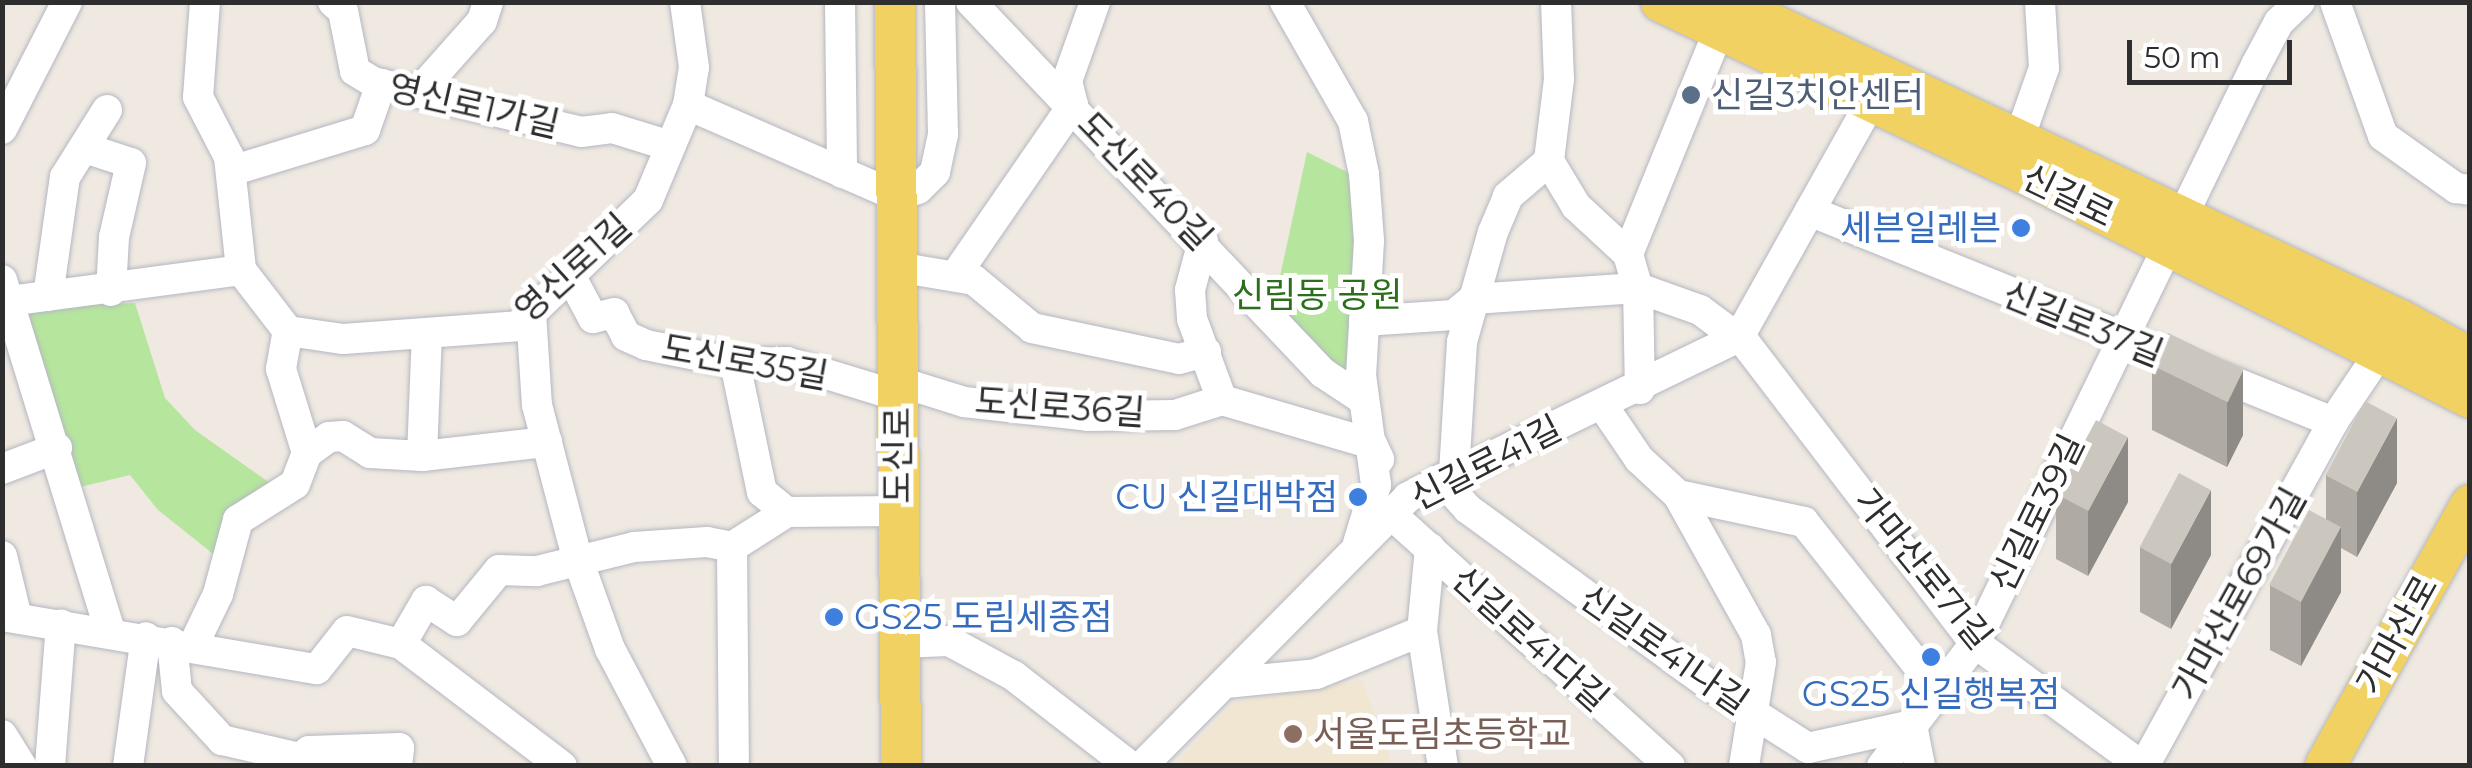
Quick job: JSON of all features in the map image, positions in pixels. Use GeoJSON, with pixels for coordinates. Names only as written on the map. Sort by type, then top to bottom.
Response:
{"type":"FeatureCollection","features":[{"type":"Feature","properties":{"kind":"main road","name":"도신로"},"geometry":{"type":"LineString","coordinates":[[895,2],[901,766]]}},
{"type":"Feature","properties":{"kind":"main road","name":"신길로"},"geometry":{"type":"LineString","coordinates":[[1661,2],[1722,17],[2019,139],[2380,352],[2470,398]]}},
{"type":"Feature","properties":{"kind":"main road","name":"신길로"},"geometry":{"type":"LineString","coordinates":[[1722,17],[1871,102],[2468,354]]}},
{"type":"Feature","properties":{"kind":"main road","name":"가마산로"},"geometry":{"type":"LineString","coordinates":[[2325,766],[2470,505]]}},
{"type":"Feature","properties":{"kind":"street"},"geometry":{"type":"LineString","coordinates":[[2,130],[67,2]]}},
{"type":"Feature","properties":{"kind":"street"},"geometry":{"type":"LineString","coordinates":[[205,2],[198,97],[231,171],[242,270],[288,331],[281,369],[307,453]]}},
{"type":"Feature","properties":{"kind":"street","name":"영신로1가길"},"geometry":{"type":"LineString","coordinates":[[334,2],[343,12],[355,70],[381,84],[581,132],[612,128],[666,146]]}},
{"type":"Feature","properties":{"kind":"street"},"geometry":{"type":"LineString","coordinates":[[418,93],[482,21],[488,2]]}},
{"type":"Feature","properties":{"kind":"street","name":"영신로1길"},"geometry":{"type":"LineString","coordinates":[[288,331],[342,339],[518,326],[648,200],[666,146],[688,105],[694,67],[685,2]]}},
{"type":"Feature","properties":{"kind":"street"},"geometry":{"type":"LineString","coordinates":[[840,2],[842,173]]}},
{"type":"Feature","properties":{"kind":"street"},"geometry":{"type":"LineString","coordinates":[[688,105],[896,196],[926,184],[940,154],[940,2]]}},
{"type":"Feature","properties":{"kind":"street","name":"도신로40길"},"geometry":{"type":"LineString","coordinates":[[970,2],[1073,105],[1323,373],[1364,400]]}},
{"type":"Feature","properties":{"kind":"street"},"geometry":{"type":"LineString","coordinates":[[956,276],[1073,105],[1067,81],[1094,2]]}},
{"type":"Feature","properties":{"kind":"street"},"geometry":{"type":"LineString","coordinates":[[1285,2],[1353,121],[1368,241],[1364,400],[1376,485],[1355,550]]}},
{"type":"Feature","properties":{"kind":"street"},"geometry":{"type":"LineString","coordinates":[[1556,2],[1559,79],[1549,161],[1576,206],[1628,254],[1638,288],[1640,389]]}},
{"type":"Feature","properties":{"kind":"street","name":"신길로"},"geometry":{"type":"LineString","coordinates":[[2019,139],[2044,68],[2040,2]]}},
{"type":"Feature","properties":{"kind":"street","name":"신길로39길"},"geometry":{"type":"LineString","coordinates":[[1882,766],[1975,643],[2279,22],[2300,2]]}},
{"type":"Feature","properties":{"kind":"street"},"geometry":{"type":"LineString","coordinates":[[2335,2],[2384,136],[2456,188],[2470,190]]}},
{"type":"Feature","properties":{"kind":"street"},"geometry":{"type":"LineString","coordinates":[[1628,254],[1722,17]]}},
{"type":"Feature","properties":{"kind":"street"},"geometry":{"type":"LineString","coordinates":[[231,171],[365,130],[381,84]]}},
{"type":"Feature","properties":{"kind":"street"},"geometry":{"type":"LineString","coordinates":[[1364,321],[1454,315],[1473,299],[1638,288],[1700,310],[1739,337],[1871,102]]}},
{"type":"Feature","properties":{"kind":"street"},"geometry":{"type":"LineString","coordinates":[[48,296],[65,176],[107,110]]}},
{"type":"Feature","properties":{"kind":"street"},"geometry":{"type":"LineString","coordinates":[[85,148],[130,163],[114,237],[112,292]]}},
{"type":"Feature","properties":{"kind":"street"},"geometry":{"type":"LineString","coordinates":[[1448,476],[1462,342],[1473,299],[1508,196],[1549,161]]}},
{"type":"Feature","properties":{"kind":"street","name":"신길로37길"},"geometry":{"type":"LineString","coordinates":[[1812,212],[2121,340],[2333,422]]}},
{"type":"Feature","properties":{"kind":"street"},"geometry":{"type":"LineString","coordinates":[[1203,242],[1190,290],[1192,319],[1222,400],[1372,444],[1400,505]]}},
{"type":"Feature","properties":{"kind":"street"},"geometry":{"type":"LineString","coordinates":[[897,266],[974,280],[1032,328],[1179,359],[1206,352]]}},
{"type":"Feature","properties":{"kind":"street"},"geometry":{"type":"LineString","coordinates":[[110,632],[57,448],[5,294],[112,292],[242,270]]}},
{"type":"Feature","properties":{"kind":"street","name":"도신로35길"},"geometry":{"type":"LineString","coordinates":[[570,275],[592,318],[614,314],[626,336],[735,363],[787,362],[898,388]]}},
{"type":"Feature","properties":{"kind":"street"},"geometry":{"type":"LineString","coordinates":[[531,313],[547,442],[577,557],[610,650],[672,766]]}},
{"type":"Feature","properties":{"kind":"street"},"geometry":{"type":"LineString","coordinates":[[422,456],[427,334]]}},
{"type":"Feature","properties":{"kind":"street","name":"신길로41길"},"geometry":{"type":"LineString","coordinates":[[1142,766],[1400,505],[1448,476],[1640,389],[1739,337]]}},
{"type":"Feature","properties":{"kind":"street","name":"가마산로71길"},"geometry":{"type":"LineString","coordinates":[[1739,337],[1975,643],[2143,766]]}},
{"type":"Feature","properties":{"kind":"street"},"geometry":{"type":"LineString","coordinates":[[2333,422],[2380,352]]}},
{"type":"Feature","properties":{"kind":"street"},"geometry":{"type":"LineString","coordinates":[[735,363],[762,492],[788,512]]}},
{"type":"Feature","properties":{"kind":"street","name":"도신로36길"},"geometry":{"type":"LineString","coordinates":[[898,388],[964,402],[1088,416],[1174,414],[1222,400]]}},
{"type":"Feature","properties":{"kind":"street"},"geometry":{"type":"LineString","coordinates":[[1603,406],[1639,460],[1678,494],[1756,635],[1761,662],[1744,766]]}},
{"type":"Feature","properties":{"kind":"street","name":"가마산로69가길"},"geometry":{"type":"LineString","coordinates":[[2143,766],[2333,422]]}},
{"type":"Feature","properties":{"kind":"street"},"geometry":{"type":"LineString","coordinates":[[128,766],[170,641],[218,594],[238,520],[296,484],[307,453],[329,437],[343,436],[370,453],[422,456],[547,442]]}},
{"type":"Feature","properties":{"kind":"street"},"geometry":{"type":"LineString","coordinates":[[2,469],[57,448]]}},
{"type":"Feature","properties":{"kind":"street","name":"신길로41나길"},"geometry":{"type":"LineString","coordinates":[[1448,476],[1468,510],[1808,748],[1912,725]]}},
{"type":"Feature","properties":{"kind":"street"},"geometry":{"type":"LineString","coordinates":[[1678,494],[1804,522],[1938,691]]}},
{"type":"Feature","properties":{"kind":"street","name":"신길로41다길"},"geometry":{"type":"LineString","coordinates":[[1400,505],[1430,548],[1670,766]]}},
{"type":"Feature","properties":{"kind":"street"},"geometry":{"type":"LineString","coordinates":[[401,644],[426,601],[457,620],[499,570],[538,570],[577,557],[707,542],[732,548],[788,512],[898,511]]}},
{"type":"Feature","properties":{"kind":"street"},"geometry":{"type":"LineString","coordinates":[[732,548],[734,766]]}},
{"type":"Feature","properties":{"kind":"street"},"geometry":{"type":"LineString","coordinates":[[1430,548],[1422,631],[1443,766]]}},
{"type":"Feature","properties":{"kind":"street"},"geometry":{"type":"LineString","coordinates":[[2,556],[10,617],[170,641],[317,669],[347,631],[401,644],[521,750],[562,766]]}},
{"type":"Feature","properties":{"kind":"street"},"geometry":{"type":"LineString","coordinates":[[50,766],[61,624]]}},
{"type":"Feature","properties":{"kind":"street"},"geometry":{"type":"LineString","coordinates":[[1226,683],[1316,674],[1422,631]]}},
{"type":"Feature","properties":{"kind":"street"},"geometry":{"type":"LineString","coordinates":[[170,641],[177,691],[220,753],[299,762],[309,751],[399,748],[397,766]]}},
{"type":"Feature","properties":{"kind":"street"},"geometry":{"type":"LineString","coordinates":[[899,643],[949,641],[1014,676],[1130,766]]}},
{"type":"Feature","properties":{"kind":"street"},"geometry":{"type":"LineString","coordinates":[[1912,725],[1920,766]]}},
{"type":"Feature","properties":{"kind":"street"},"geometry":{"type":"LineString","coordinates":[[2,735],[20,766]]}},
{"type":"Feature","properties":{"kind":"shaded area","name":"서울도림초등학교"},"geometry":{"type":"Polygon","coordinates":[[[1362,680],[1392,765],[1175,766],[1233,703],[1362,680]]]}},
{"type":"Feature","properties":{"kind":"green space","name":"신림동 공원"},"geometry":{"type":"Polygon","coordinates":[[[1307,152],[1355,176],[1357,389],[1265,301],[1277,290],[1307,152]]]}},
{"type":"Feature","properties":{"kind":"green space"},"geometry":{"type":"Polygon","coordinates":[[[135,303],[165,398],[195,430],[277,488],[217,557],[158,510],[130,475],[76,488],[21,307],[135,303]]]}},
{"type":"Feature","properties":{"kind":"building"},"geometry":{"type":"Polygon","coordinates":[[[2168,333],[2243,370],[2228,402],[2152,365],[2168,333]]]}},
{"type":"Feature","properties":{"kind":"building"},"geometry":{"type":"Polygon","coordinates":[[[2365,401],[2397,418],[2357,492],[2326,475],[2365,401]]]}},
{"type":"Feature","properties":{"kind":"building"},"geometry":{"type":"Polygon","coordinates":[[[2096,420],[2128,437],[2088,511],[2057,494],[2096,420]]]}},
{"type":"Feature","properties":{"kind":"building"},"geometry":{"type":"Polygon","coordinates":[[[2179,473],[2211,490],[2171,564],[2140,547],[2179,473]]]}},
{"type":"Feature","properties":{"kind":"building"},"geometry":{"type":"Polygon","coordinates":[[[2309,510],[2341,527],[2301,602],[2269,585],[2309,510]]]}},
{"type":"Feature","properties":{"kind":"place","name":"신길3치안센터"},"geometry":{"type":"Point","coordinates":[1691,95]}},
{"type":"Feature","properties":{"kind":"place","name":"세븐일레븐"},"geometry":{"type":"Point","coordinates":[2021,228]}},
{"type":"Feature","properties":{"kind":"place","name":"CU 신길대박점"},"geometry":{"type":"Point","coordinates":[1358,497]}},
{"type":"Feature","properties":{"kind":"place","name":"GS25 도림세종점"},"geometry":{"type":"Point","coordinates":[834,617]}},
{"type":"Feature","properties":{"kind":"place","name":"GS25 신길행복점"},"geometry":{"type":"Point","coordinates":[1931,657]}},
{"type":"Feature","properties":{"kind":"place","name":"서울도림초등학교"},"geometry":{"type":"Point","coordinates":[1293,734]}}]}
